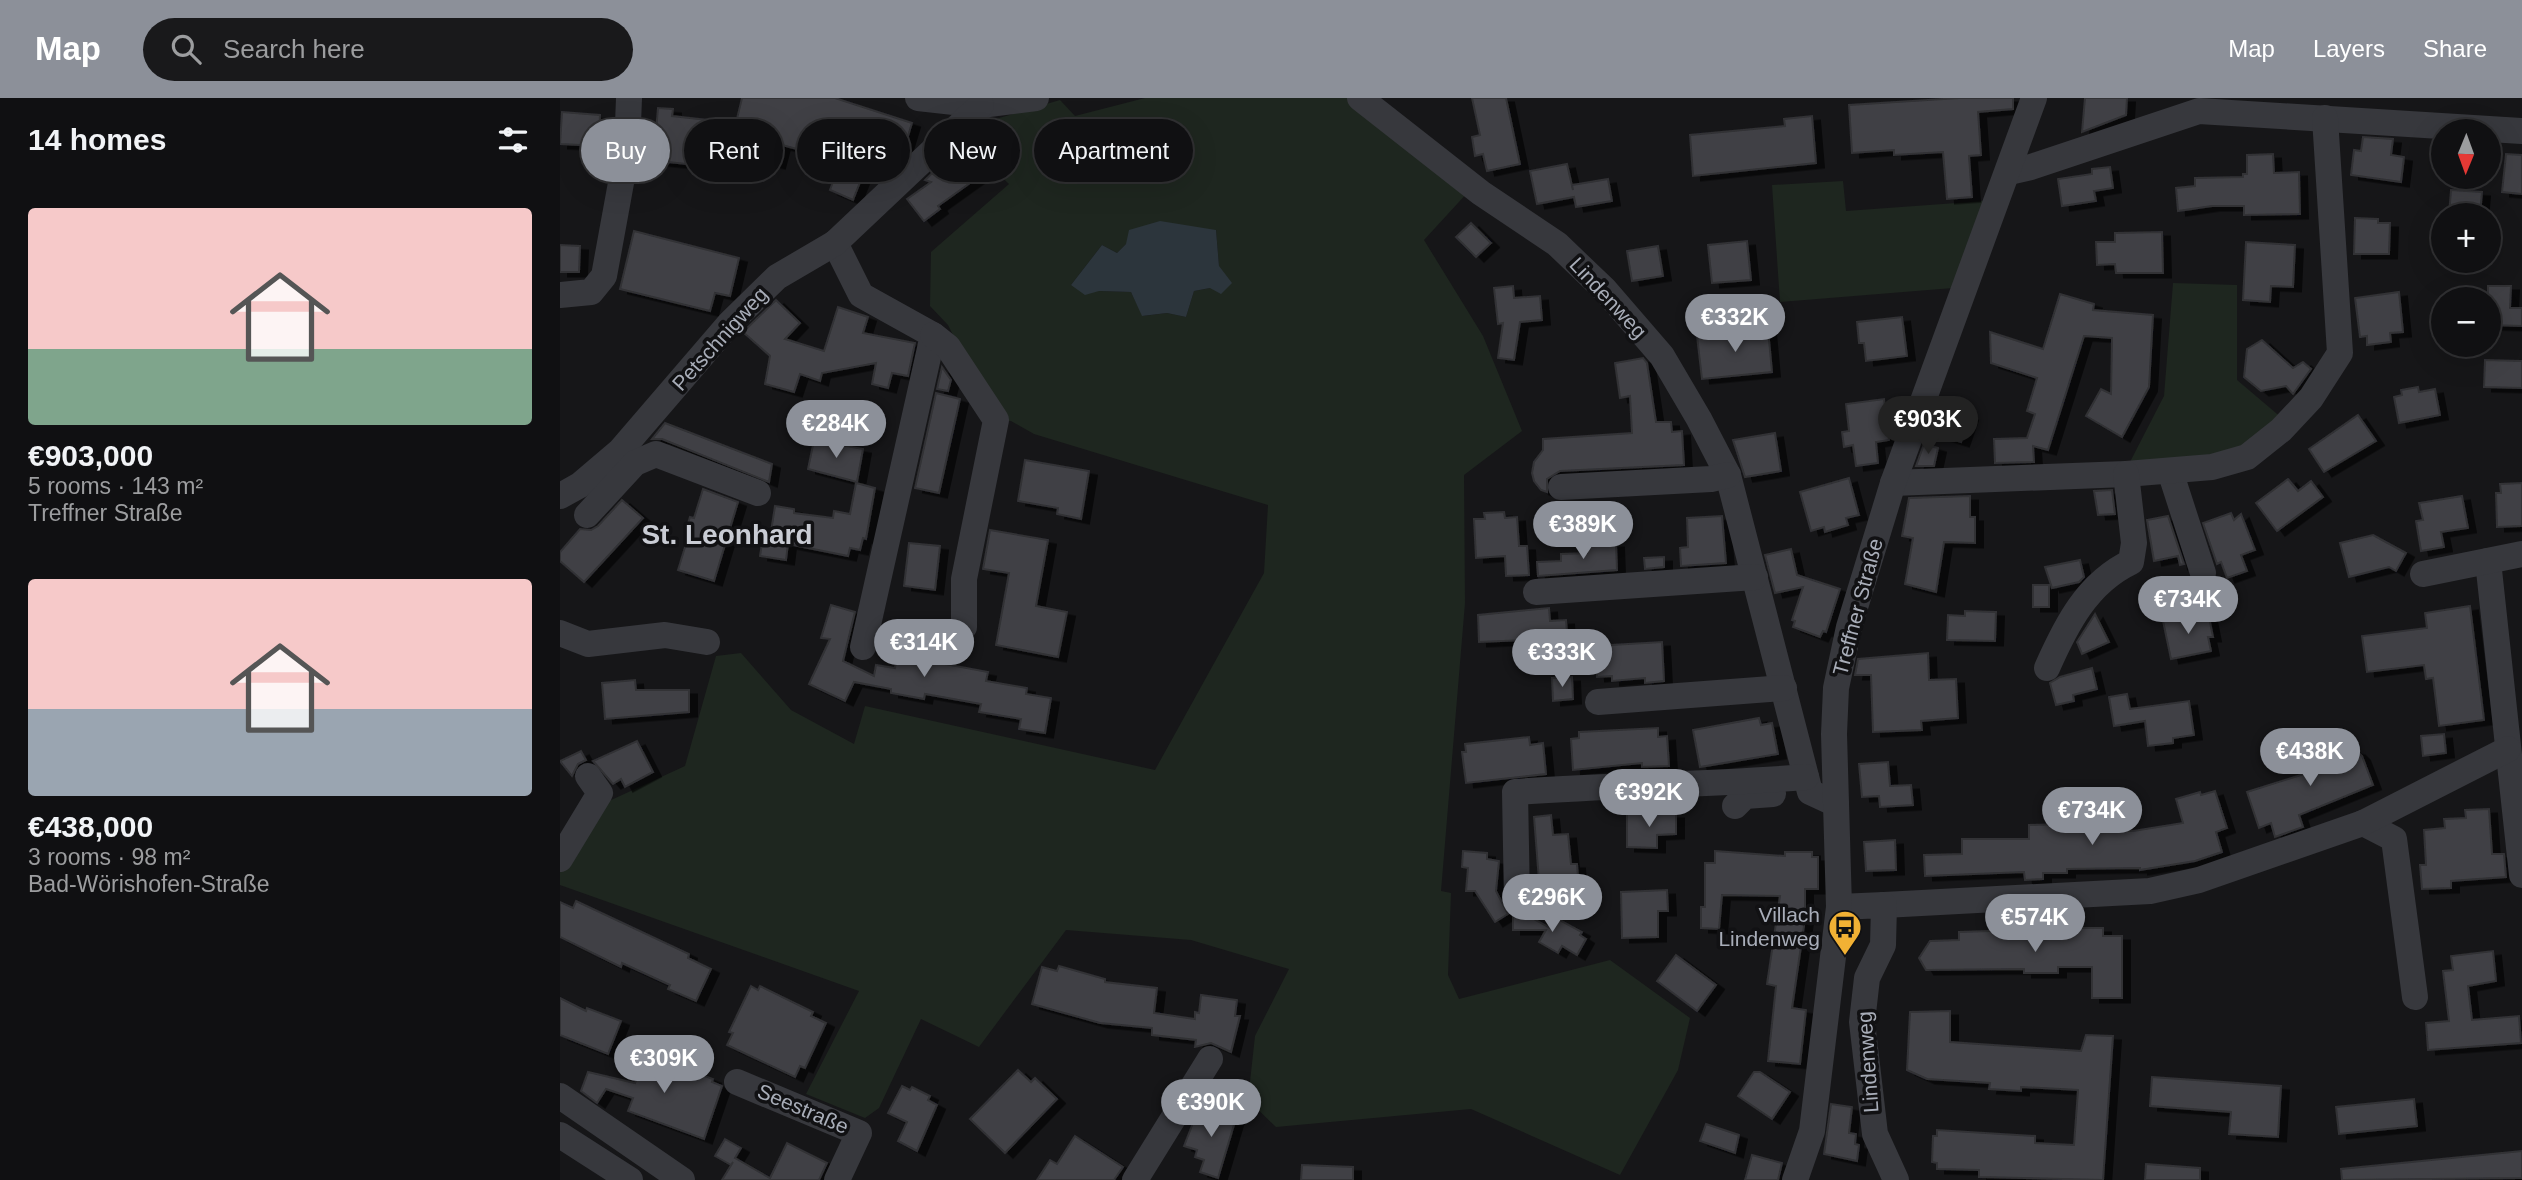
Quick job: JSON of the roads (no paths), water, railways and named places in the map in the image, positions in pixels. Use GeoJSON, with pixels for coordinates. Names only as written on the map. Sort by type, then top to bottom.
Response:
{"type":"FeatureCollection","features":[{"type":"Feature","properties":{"kind":"street"},"geometry":{"type":"LineString","coordinates":[[560,295],[591,292],[604,276],[626,150],[629,98]]}},
{"type":"Feature","properties":{"kind":"street"},"geometry":{"type":"LineString","coordinates":[[918,98],[981,104],[1036,98]]}},
{"type":"Feature","properties":{"kind":"street","name":"Lindenweg"},"geometry":{"type":"LineString","coordinates":[[1360,98],[1482,193],[1557,244],[1605,290],[1662,356],[1728,475],[1808,785]]}},
{"type":"Feature","properties":{"kind":"street","name":"Treffner Straße"},"geometry":{"type":"LineString","coordinates":[[1795,1180],[1812,1130],[1839,908],[1836,688],[1849,627],[1893,482],[2034,98]]}},
{"type":"Feature","properties":{"kind":"street","name":"Petschnigweg"},"geometry":{"type":"LineString","coordinates":[[560,496],[628,457],[730,323],[777,277],[835,243],[981,104]]}},
{"type":"Feature","properties":{"kind":"street"},"geometry":{"type":"LineString","coordinates":[[2009,172],[2199,111],[2325,118],[2367,109],[2442,128],[2522,131]]}},
{"type":"Feature","properties":{"kind":"street"},"geometry":{"type":"LineString","coordinates":[[1893,482],[2126,474],[2212,467],[2247,457],[2281,430],[2311,398],[2340,353],[2325,118]]}},
{"type":"Feature","properties":{"kind":"street"},"geometry":{"type":"LineString","coordinates":[[835,243],[862,295],[933,335],[948,347],[996,420],[964,579],[964,627]]}},
{"type":"Feature","properties":{"kind":"street"},"geometry":{"type":"LineString","coordinates":[[863,647],[933,335]]}},
{"type":"Feature","properties":{"kind":"street"},"geometry":{"type":"LineString","coordinates":[[587,515],[628,457],[656,454],[758,493]]}},
{"type":"Feature","properties":{"kind":"street"},"geometry":{"type":"LineString","coordinates":[[2170,471],[2203,573]]}},
{"type":"Feature","properties":{"kind":"street"},"geometry":{"type":"LineString","coordinates":[[2047,668],[2062,633],[2086,595],[2116,569],[2132,562],[2134,543],[2126,474]]}},
{"type":"Feature","properties":{"kind":"street"},"geometry":{"type":"LineString","coordinates":[[1561,487],[1711,479],[1728,475]]}},
{"type":"Feature","properties":{"kind":"street"},"geometry":{"type":"LineString","coordinates":[[2423,574],[2522,554]]}},
{"type":"Feature","properties":{"kind":"street"},"geometry":{"type":"LineString","coordinates":[[2488,561],[2522,875]]}},
{"type":"Feature","properties":{"kind":"street"},"geometry":{"type":"LineString","coordinates":[[1536,592],[1755,577]]}},
{"type":"Feature","properties":{"kind":"street"},"geometry":{"type":"LineString","coordinates":[[560,633],[588,643],[665,635],[707,642]]}},
{"type":"Feature","properties":{"kind":"street"},"geometry":{"type":"LineString","coordinates":[[1598,702],[1784,688]]}},
{"type":"Feature","properties":{"kind":"street"},"geometry":{"type":"LineString","coordinates":[[1839,908],[2150,891],[2213,876],[2363,823],[2508,749]]}},
{"type":"Feature","properties":{"kind":"street"},"geometry":{"type":"LineString","coordinates":[[560,859],[600,793],[588,776]]}},
{"type":"Feature","properties":{"kind":"street"},"geometry":{"type":"LineString","coordinates":[[1517,901],[1514,792],[1586,787],[1808,785],[1836,804]]}},
{"type":"Feature","properties":{"kind":"street"},"geometry":{"type":"LineString","coordinates":[[1735,806],[1745,796],[1808,785]]}},
{"type":"Feature","properties":{"kind":"street"},"geometry":{"type":"LineString","coordinates":[[2363,823],[2394,839],[2415,997]]}},
{"type":"Feature","properties":{"kind":"street","name":"Lindenweg"},"geometry":{"type":"LineString","coordinates":[[1884,905],[1883,944],[1867,978],[1862,1022],[1875,1134],[1896,1180]]}},
{"type":"Feature","properties":{"kind":"street"},"geometry":{"type":"LineString","coordinates":[[1135,1180],[1210,1059]]}},
{"type":"Feature","properties":{"kind":"street","name":"Seestraße"},"geometry":{"type":"LineString","coordinates":[[737,1082],[859,1133],[837,1180]]}},
{"type":"Feature","properties":{"kind":"street"},"geometry":{"type":"LineString","coordinates":[[560,1096],[674,1178]]}},
{"type":"Feature","properties":{"kind":"street"},"geometry":{"type":"LineString","coordinates":[[1812,1130],[1812,1180]]}},
{"type":"Feature","properties":{"kind":"street"},"geometry":{"type":"LineString","coordinates":[[560,1135],[630,1180]]}},
{"type":"Feature","properties":{"kind":"place","name":"Villach Lindenweg"},"geometry":{"type":"Point","coordinates":[1845,957]}},
{"type":"Feature","properties":{"kind":"district","name":"St. Leonhard"},"geometry":{"type":"Point","coordinates":[727,534]}}]}
